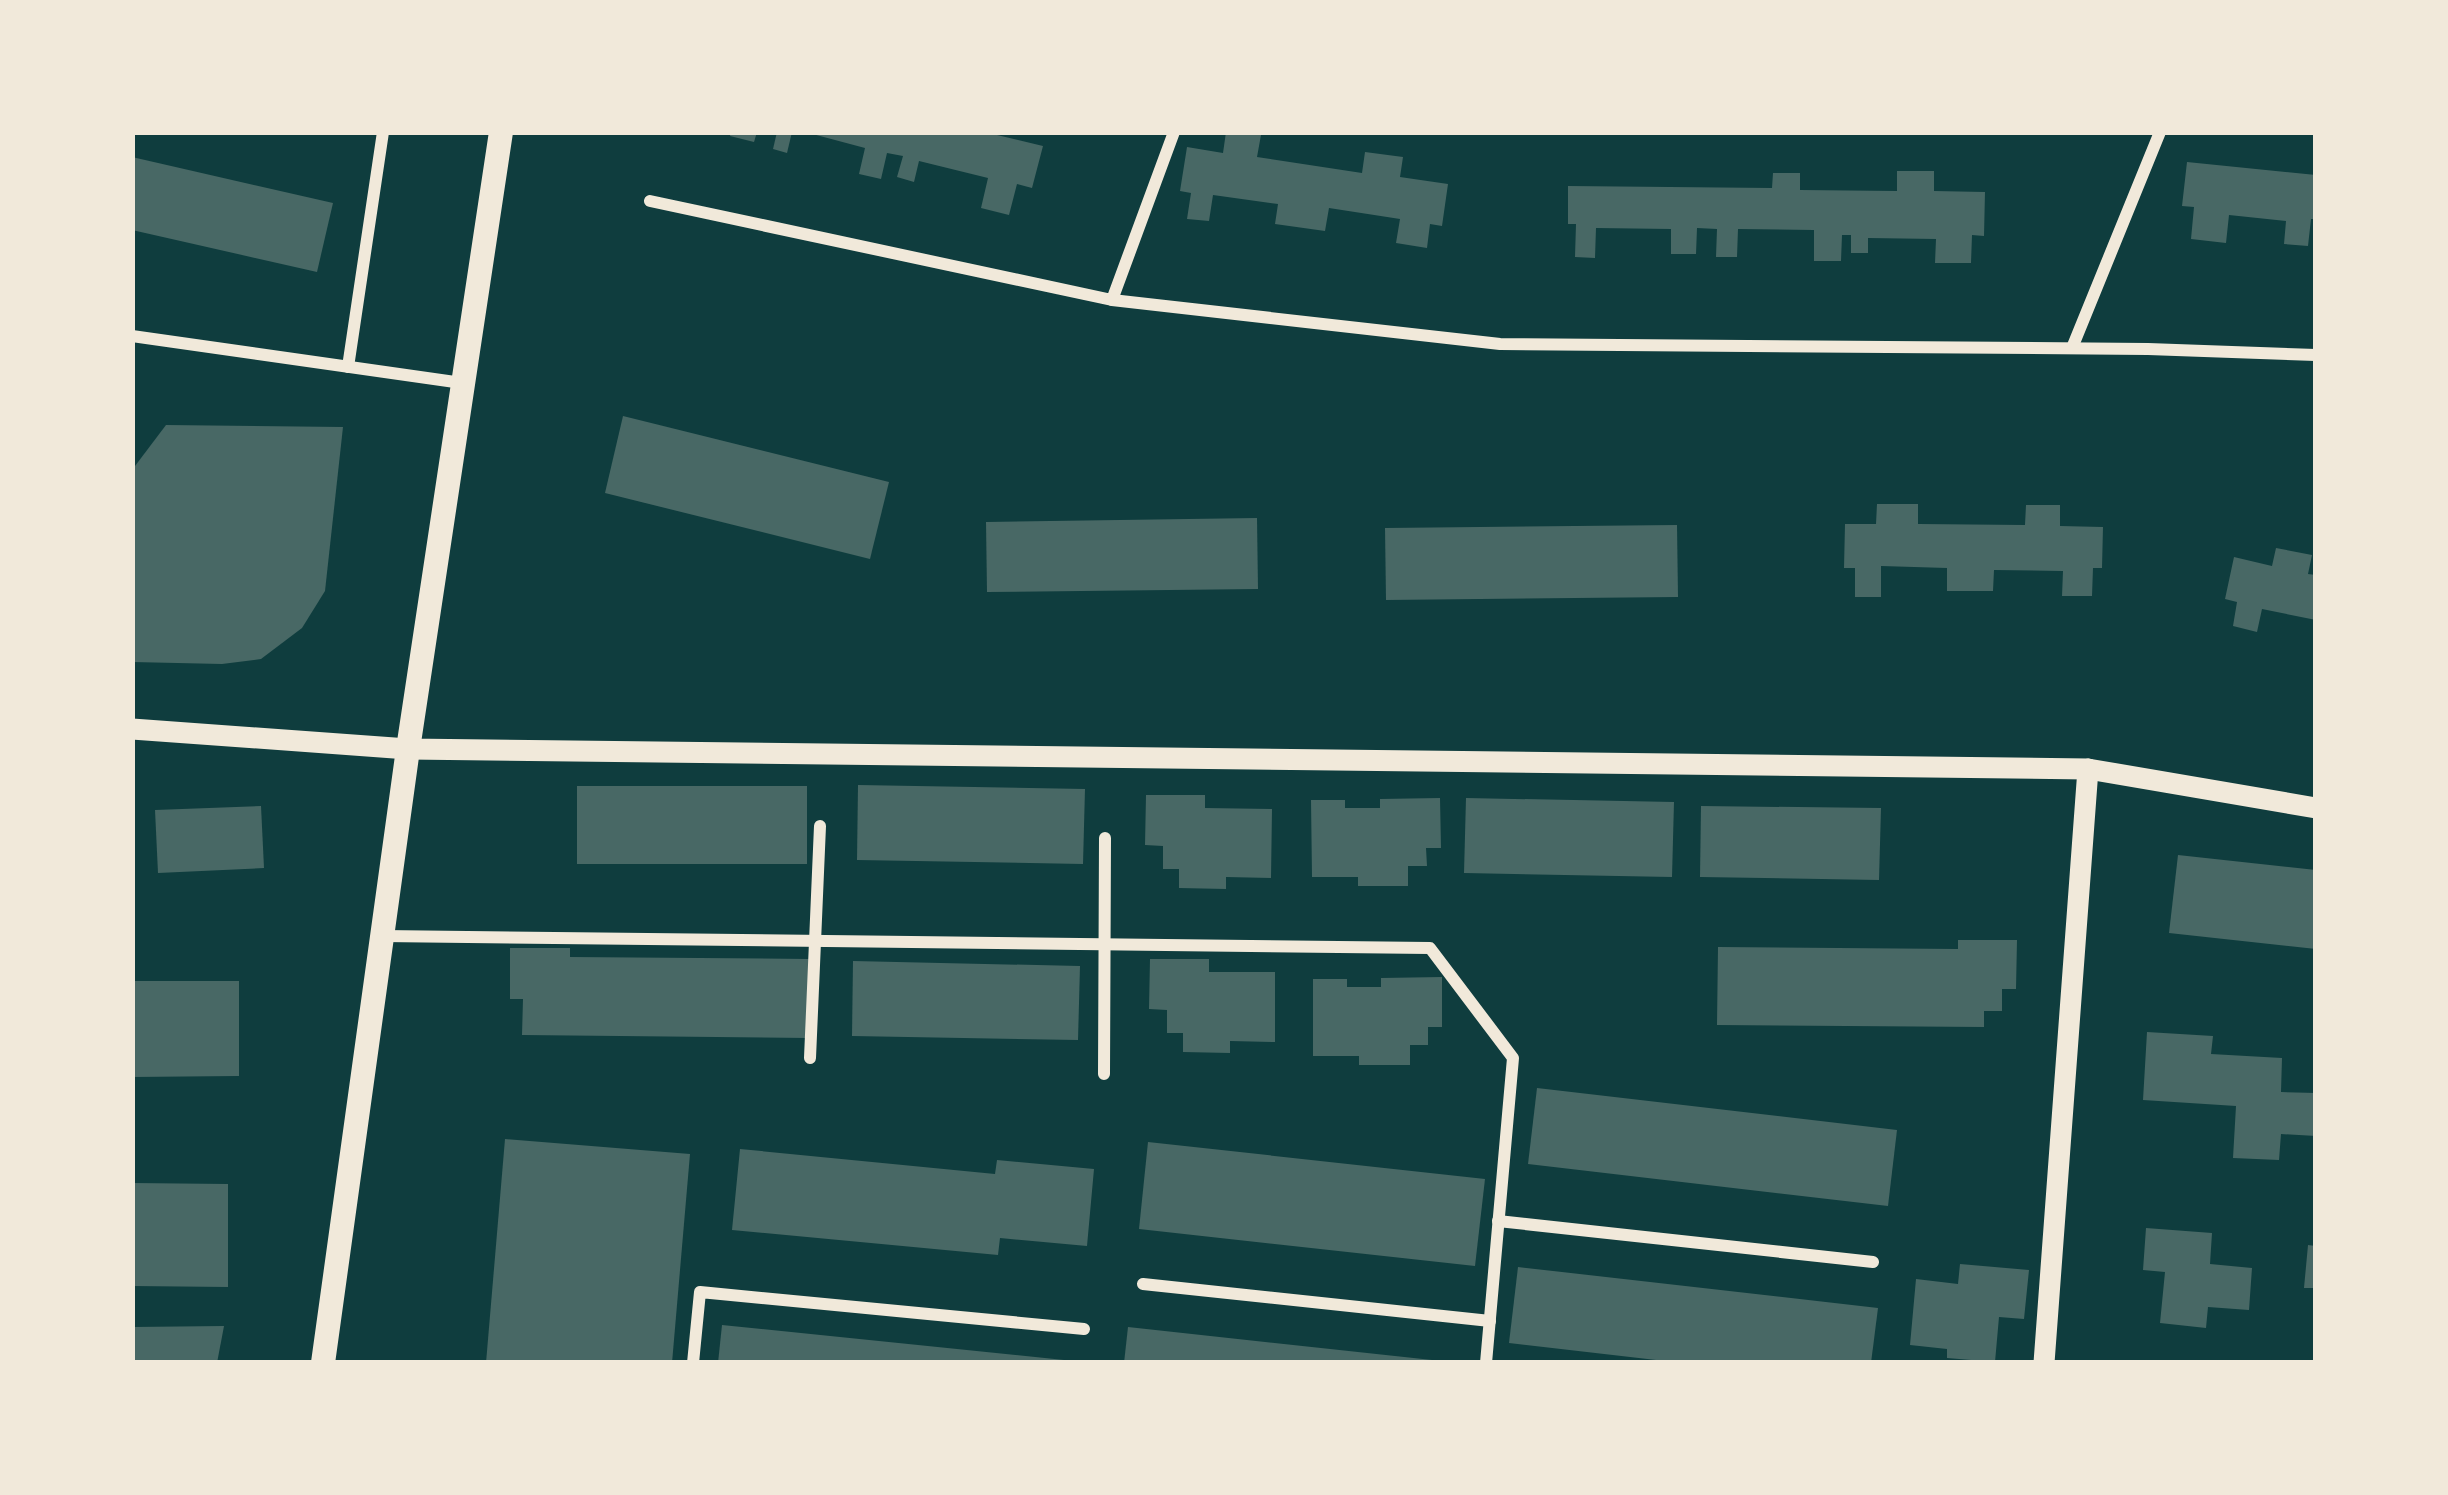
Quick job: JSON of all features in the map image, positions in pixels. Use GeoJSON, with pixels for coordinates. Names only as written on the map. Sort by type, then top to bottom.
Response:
{"type":"FeatureCollection","features":[{"type":"Feature","properties":{"kind":"main road"},"geometry":{"type":"LineString","coordinates":[[323,1363],[408,749],[501,132]]}},
{"type":"Feature","properties":{"kind":"street"},"geometry":{"type":"LineString","coordinates":[[348,368],[383,132]]}},
{"type":"Feature","properties":{"kind":"street"},"geometry":{"type":"LineString","coordinates":[[1112,300],[1174,132]]}},
{"type":"Feature","properties":{"kind":"street"},"geometry":{"type":"LineString","coordinates":[[2072,348],[2160,132]]}},
{"type":"Feature","properties":{"kind":"street"},"geometry":{"type":"LineString","coordinates":[[650,202],[1112,300],[1500,344],[2072,348],[2316,356]]}},
{"type":"Feature","properties":{"kind":"street"},"geometry":{"type":"LineString","coordinates":[[132,336],[463,383]]}},
{"type":"Feature","properties":{"kind":"street"},"geometry":{"type":"LineString","coordinates":[[132,729],[408,749],[2088,770],[2316,808]]}},
{"type":"Feature","properties":{"kind":"street"},"geometry":{"type":"LineString","coordinates":[[2044,1363],[2088,770]]}},
{"type":"Feature","properties":{"kind":"street"},"geometry":{"type":"LineString","coordinates":[[810,1058],[820,826]]}},
{"type":"Feature","properties":{"kind":"street"},"geometry":{"type":"LineString","coordinates":[[1104,1074],[1105,838]]}},
{"type":"Feature","properties":{"kind":"street"},"geometry":{"type":"LineString","coordinates":[[382,936],[1430,948],[1513,1058],[1486,1363]]}},
{"type":"Feature","properties":{"kind":"street"},"geometry":{"type":"LineString","coordinates":[[1498,1221],[1873,1262]]}},
{"type":"Feature","properties":{"kind":"street"},"geometry":{"type":"LineString","coordinates":[[1144,1284],[1490,1322]]}},
{"type":"Feature","properties":{"kind":"street"},"geometry":{"type":"LineString","coordinates":[[692,1363],[700,1292],[1084,1329]]}},
{"type":"Feature","properties":{"kind":"building"},"geometry":{"type":"Polygon","coordinates":[[[731,132],[757,132],[754,142],[730,136],[731,132]]]}},
{"type":"Feature","properties":{"kind":"building"},"geometry":{"type":"Polygon","coordinates":[[[777,132],[792,132],[787,153],[773,149],[777,132]]]}},
{"type":"Feature","properties":{"kind":"building"},"geometry":{"type":"Polygon","coordinates":[[[805,132],[998,132],[1043,146],[1032,188],[1017,184],[1009,215],[981,208],[988,178],[919,161],[914,182],[897,177],[903,156],[887,153],[881,179],[859,174],[865,148],[805,132]]]}},
{"type":"Feature","properties":{"kind":"building"},"geometry":{"type":"Polygon","coordinates":[[[1226,132],[1261,135],[1257,157],[1362,173],[1365,152],[1403,157],[1400,177],[1448,184],[1442,226],[1430,224],[1427,248],[1396,243],[1400,219],[1329,208],[1325,231],[1275,224],[1278,204],[1213,195],[1209,221],[1187,219],[1191,193],[1180,191],[1187,147],[1223,153],[1226,132]]]}},
{"type":"Feature","properties":{"kind":"building"},"geometry":{"type":"Polygon","coordinates":[[[132,157],[333,203],[317,272],[132,230],[132,157]]]}},
{"type":"Feature","properties":{"kind":"building"},"geometry":{"type":"Polygon","coordinates":[[[2187,162],[2316,175],[2316,219],[2311,219],[2308,246],[2284,244],[2286,221],[2229,215],[2226,243],[2191,239],[2194,207],[2182,206],[2187,162]]]}},
{"type":"Feature","properties":{"kind":"building"},"geometry":{"type":"Polygon","coordinates":[[[1897,171],[1934,171],[1934,191],[1985,192],[1984,236],[1972,235],[1971,263],[1935,263],[1936,239],[1868,238],[1868,253],[1851,253],[1851,235],[1842,235],[1841,261],[1814,261],[1814,230],[1738,229],[1737,257],[1716,257],[1717,229],[1697,228],[1696,254],[1671,254],[1671,229],[1596,228],[1595,258],[1575,257],[1576,224],[1568,224],[1568,186],[1772,188],[1773,173],[1800,173],[1800,190],[1897,191],[1897,171]]]}},
{"type":"Feature","properties":{"kind":"building"},"geometry":{"type":"Polygon","coordinates":[[[623,416],[889,482],[870,559],[605,493],[623,416]]]}},
{"type":"Feature","properties":{"kind":"building"},"geometry":{"type":"Polygon","coordinates":[[[166,425],[343,427],[325,591],[302,628],[261,659],[222,664],[132,662],[132,470],[166,425]]]}},
{"type":"Feature","properties":{"kind":"building"},"geometry":{"type":"Polygon","coordinates":[[[1877,504],[1918,504],[1918,524],[2025,525],[2026,505],[2060,505],[2060,526],[2103,527],[2102,568],[2093,568],[2092,596],[2062,596],[2063,571],[1994,570],[1993,591],[1947,591],[1947,568],[1881,566],[1881,597],[1855,597],[1855,568],[1844,568],[1845,524],[1876,524],[1877,504]]]}},
{"type":"Feature","properties":{"kind":"building"},"geometry":{"type":"Polygon","coordinates":[[[1257,518],[1258,589],[987,592],[986,522],[1257,518]]]}},
{"type":"Feature","properties":{"kind":"building"},"geometry":{"type":"Polygon","coordinates":[[[1677,525],[1678,597],[1386,600],[1385,528],[1677,525]]]}},
{"type":"Feature","properties":{"kind":"building"},"geometry":{"type":"Polygon","coordinates":[[[2276,548],[2312,555],[2308,574],[2316,575],[2316,620],[2262,609],[2257,632],[2233,626],[2237,602],[2225,599],[2234,557],[2272,566],[2276,548]]]}},
{"type":"Feature","properties":{"kind":"building"},"geometry":{"type":"Polygon","coordinates":[[[858,785],[1085,789],[1083,864],[857,860],[858,785]]]}},
{"type":"Feature","properties":{"kind":"building"},"geometry":{"type":"Polygon","coordinates":[[[577,786],[807,786],[807,864],[577,864],[577,786]]]}},
{"type":"Feature","properties":{"kind":"building"},"geometry":{"type":"Polygon","coordinates":[[[1146,795],[1205,795],[1205,808],[1272,809],[1271,878],[1226,877],[1226,889],[1179,888],[1179,869],[1163,869],[1163,846],[1145,845],[1146,795]]]}},
{"type":"Feature","properties":{"kind":"building"},"geometry":{"type":"Polygon","coordinates":[[[1440,798],[1441,848],[1426,848],[1427,866],[1408,866],[1408,886],[1358,886],[1358,877],[1312,877],[1311,800],[1345,800],[1345,808],[1380,808],[1380,799],[1440,798]]]}},
{"type":"Feature","properties":{"kind":"building"},"geometry":{"type":"Polygon","coordinates":[[[1466,798],[1674,802],[1672,877],[1464,873],[1466,798]]]}},
{"type":"Feature","properties":{"kind":"building"},"geometry":{"type":"Polygon","coordinates":[[[261,806],[264,868],[158,873],[155,810],[261,806]]]}},
{"type":"Feature","properties":{"kind":"building"},"geometry":{"type":"Polygon","coordinates":[[[1701,806],[1881,808],[1879,880],[1700,877],[1701,806]]]}},
{"type":"Feature","properties":{"kind":"building"},"geometry":{"type":"Polygon","coordinates":[[[2178,855],[2316,870],[2316,949],[2169,933],[2178,855]]]}},
{"type":"Feature","properties":{"kind":"building"},"geometry":{"type":"Polygon","coordinates":[[[1958,940],[2017,940],[2016,989],[2002,989],[2002,1011],[1984,1011],[1984,1027],[1717,1025],[1718,947],[1958,949],[1958,940]]]}},
{"type":"Feature","properties":{"kind":"building"},"geometry":{"type":"Polygon","coordinates":[[[510,948],[570,948],[570,957],[809,959],[808,1038],[522,1035],[523,999],[510,999],[510,948]]]}},
{"type":"Feature","properties":{"kind":"building"},"geometry":{"type":"Polygon","coordinates":[[[1150,959],[1209,959],[1209,972],[1275,972],[1275,1042],[1230,1041],[1230,1053],[1183,1052],[1183,1033],[1167,1033],[1167,1010],[1149,1009],[1150,959]]]}},
{"type":"Feature","properties":{"kind":"building"},"geometry":{"type":"Polygon","coordinates":[[[853,961],[1080,966],[1078,1040],[852,1036],[853,961]]]}},
{"type":"Feature","properties":{"kind":"building"},"geometry":{"type":"Polygon","coordinates":[[[1442,977],[1442,1027],[1428,1027],[1428,1045],[1410,1045],[1410,1065],[1359,1065],[1359,1056],[1313,1056],[1313,979],[1347,979],[1347,987],[1381,987],[1381,978],[1442,977]]]}},
{"type":"Feature","properties":{"kind":"building"},"geometry":{"type":"Polygon","coordinates":[[[132,981],[239,981],[239,1076],[132,1077],[132,981]]]}},
{"type":"Feature","properties":{"kind":"building"},"geometry":{"type":"Polygon","coordinates":[[[2147,1032],[2213,1036],[2211,1054],[2282,1058],[2281,1092],[2316,1093],[2316,1136],[2281,1134],[2279,1160],[2233,1158],[2236,1106],[2143,1100],[2147,1032]]]}},
{"type":"Feature","properties":{"kind":"building"},"geometry":{"type":"Polygon","coordinates":[[[1537,1088],[1897,1130],[1888,1206],[1528,1164],[1537,1088]]]}},
{"type":"Feature","properties":{"kind":"building"},"geometry":{"type":"Polygon","coordinates":[[[505,1139],[690,1154],[672,1363],[486,1363],[505,1139]]]}},
{"type":"Feature","properties":{"kind":"building"},"geometry":{"type":"Polygon","coordinates":[[[1148,1142],[1485,1179],[1475,1266],[1139,1229],[1148,1142]]]}},
{"type":"Feature","properties":{"kind":"building"},"geometry":{"type":"Polygon","coordinates":[[[740,1149],[995,1174],[997,1160],[1094,1169],[1087,1246],[1000,1238],[998,1255],[732,1230],[740,1149]]]}},
{"type":"Feature","properties":{"kind":"building"},"geometry":{"type":"Polygon","coordinates":[[[132,1183],[228,1184],[228,1287],[132,1286],[132,1183]]]}},
{"type":"Feature","properties":{"kind":"building"},"geometry":{"type":"Polygon","coordinates":[[[2146,1228],[2212,1233],[2210,1264],[2252,1268],[2249,1310],[2208,1307],[2206,1328],[2160,1323],[2165,1272],[2143,1270],[2146,1228]]]}},
{"type":"Feature","properties":{"kind":"building"},"geometry":{"type":"Polygon","coordinates":[[[2308,1245],[2316,1246],[2316,1288],[2304,1288],[2308,1245]]]}},
{"type":"Feature","properties":{"kind":"building"},"geometry":{"type":"Polygon","coordinates":[[[1960,1264],[2029,1270],[2024,1319],[1999,1317],[1995,1362],[1947,1358],[1947,1349],[1910,1345],[1916,1279],[1958,1284],[1960,1264]]]}},
{"type":"Feature","properties":{"kind":"building"},"geometry":{"type":"Polygon","coordinates":[[[1518,1267],[1878,1308],[1871,1363],[1682,1363],[1509,1343],[1518,1267]]]}},
{"type":"Feature","properties":{"kind":"building"},"geometry":{"type":"Polygon","coordinates":[[[722,1325],[1064,1360],[1064,1363],[718,1363],[722,1325]]]}},
{"type":"Feature","properties":{"kind":"building"},"geometry":{"type":"Polygon","coordinates":[[[224,1326],[217,1363],[132,1363],[132,1327],[224,1326]]]}},
{"type":"Feature","properties":{"kind":"building"},"geometry":{"type":"Polygon","coordinates":[[[1128,1327],[1432,1360],[1432,1363],[1124,1363],[1128,1327]]]}}]}
